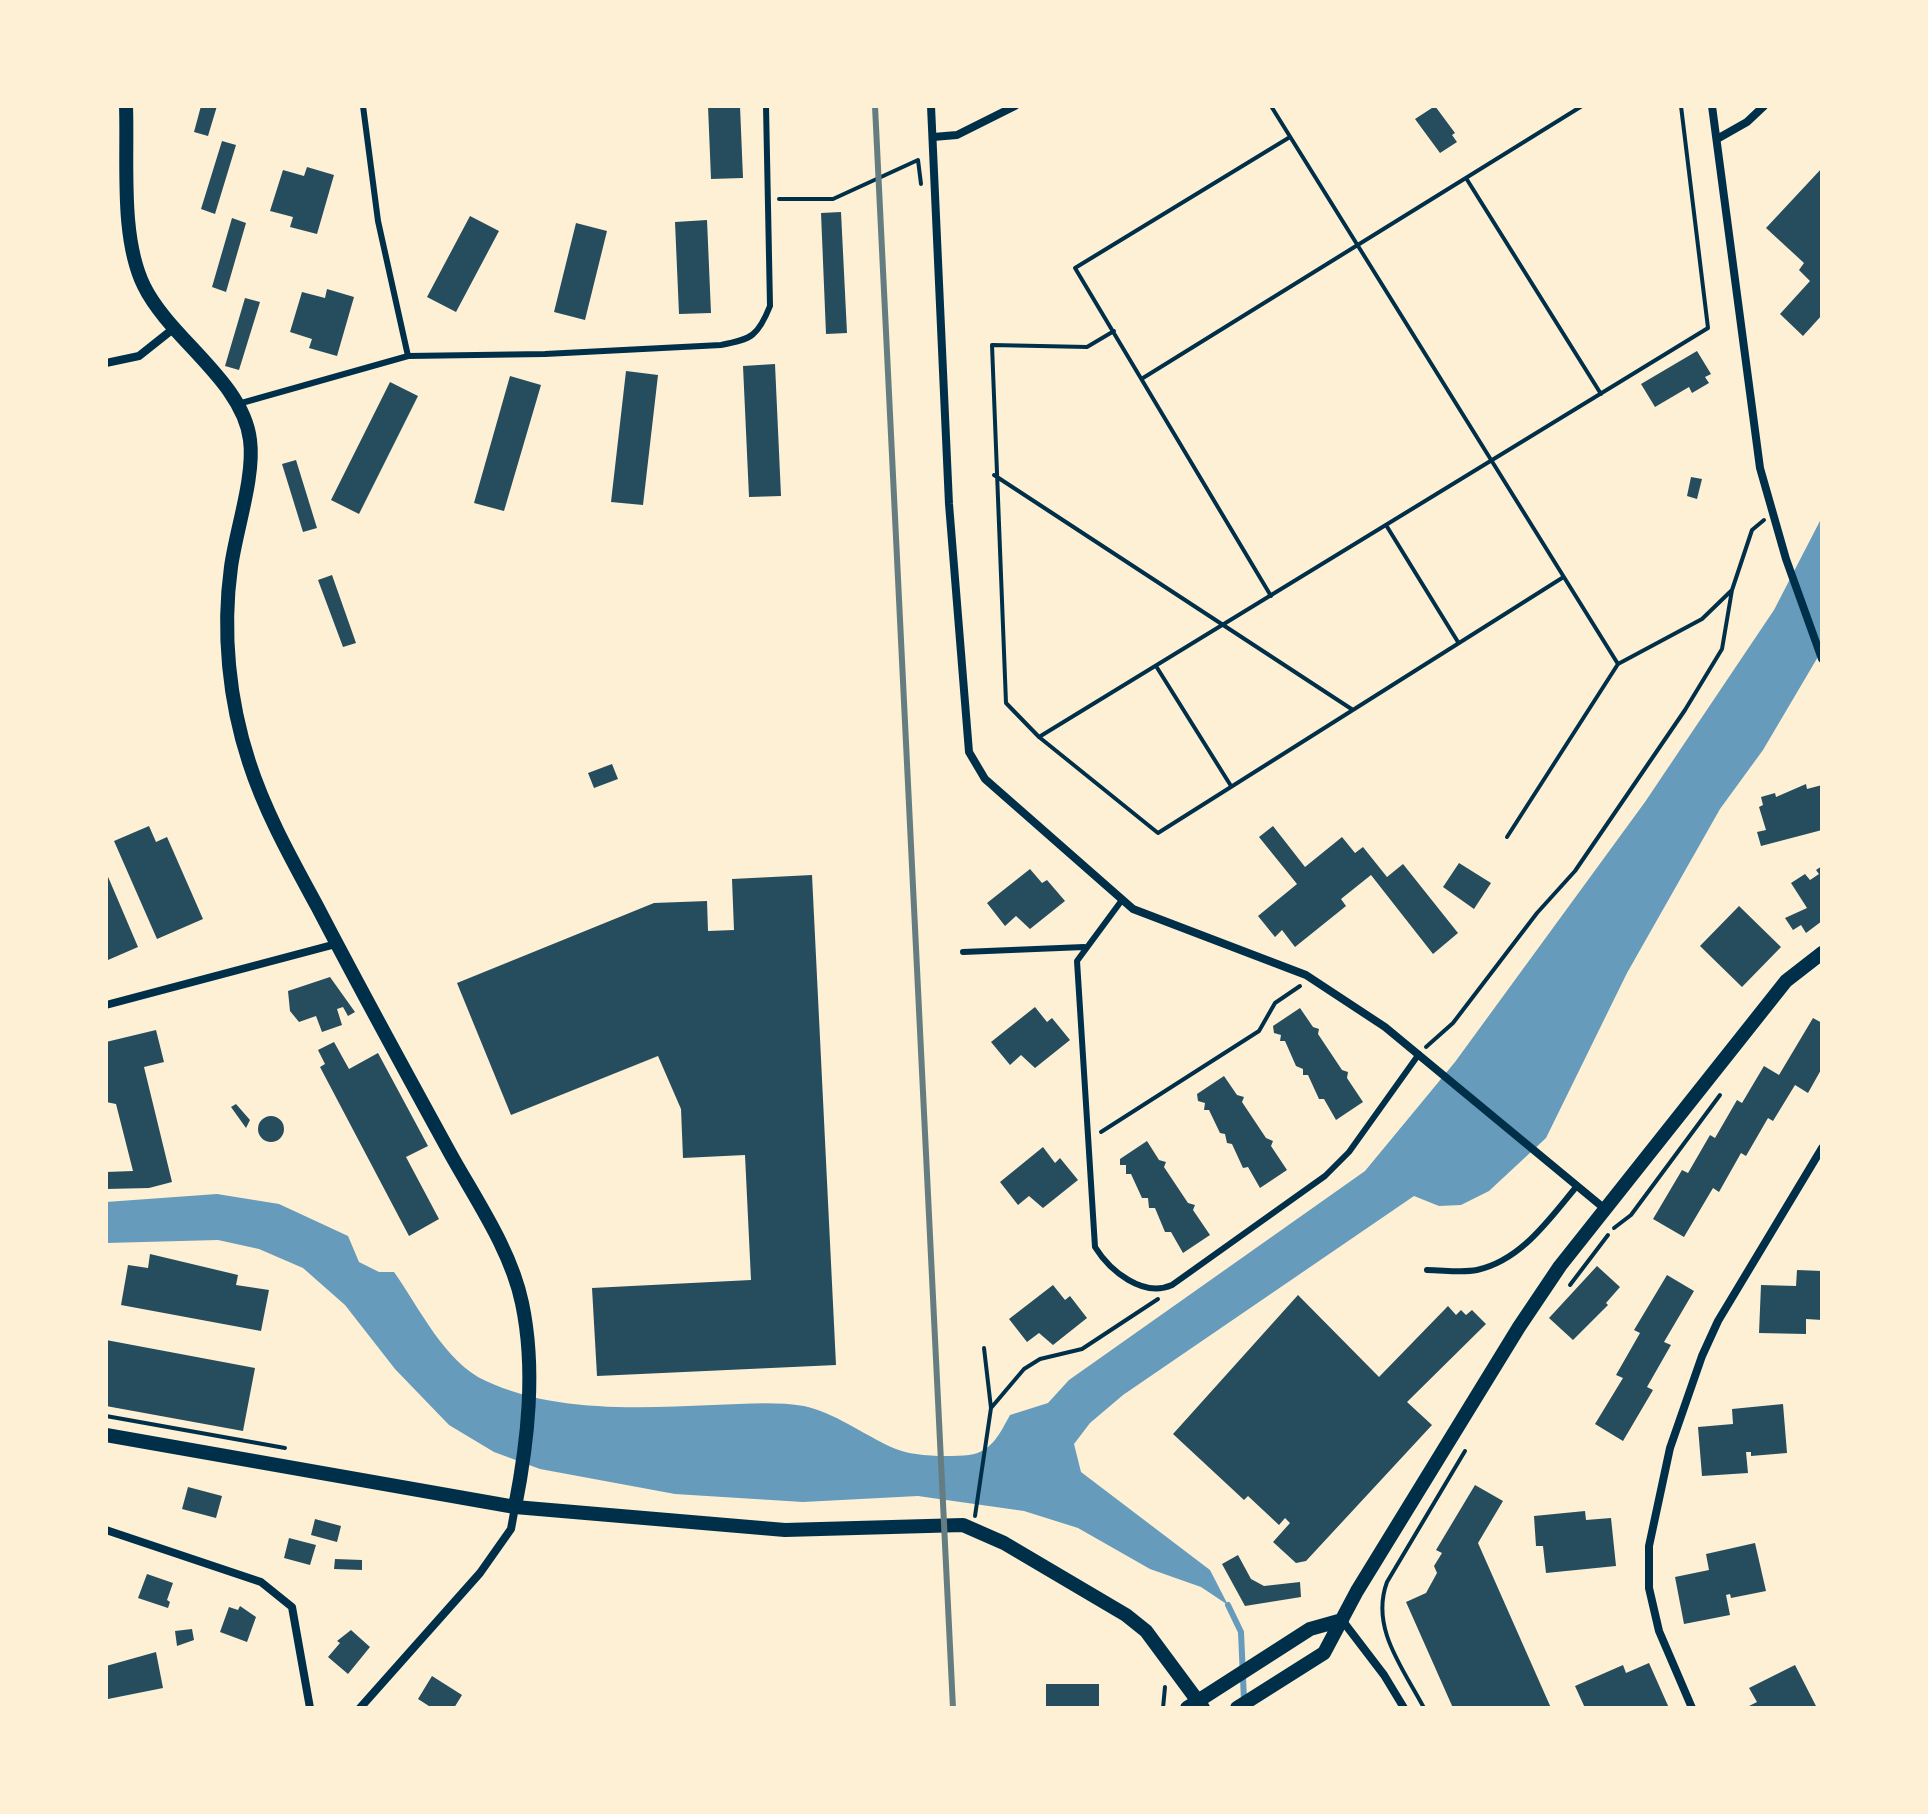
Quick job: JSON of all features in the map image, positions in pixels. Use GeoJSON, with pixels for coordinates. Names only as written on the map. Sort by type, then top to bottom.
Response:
{"type":"FeatureCollection","features":[{"type":"Feature","properties":{"kind":"street"},"geometry":{"type":"LineString","coordinates":[[126,106],[131,248],[143,283],[173,329],[238,404],[250,440],[230,571],[227,628],[233,700],[249,764],[280,837],[497,1239],[521,1300],[529,1376],[522,1472],[511,1529],[480,1573],[360,1708]]}},
{"type":"Feature","properties":{"kind":"street"},"geometry":{"type":"LineString","coordinates":[[931,106],[949,504],[969,752],[985,779],[1122,900],[1150,917],[1306,975],[1419,1054],[1606,1210]]}},
{"type":"Feature","properties":{"kind":"street"},"geometry":{"type":"LineString","coordinates":[[933,137],[957,135],[1015,106]]}},
{"type":"Feature","properties":{"kind":"street"},"geometry":{"type":"LineString","coordinates":[[1712,106],[1752,424],[1772,514],[1822,659]]}},
{"type":"Feature","properties":{"kind":"street"},"geometry":{"type":"LineString","coordinates":[[1717,139],[1747,122],[1764,106]]}},
{"type":"Feature","properties":{"kind":"street"},"geometry":{"type":"LineString","coordinates":[[106,363],[139,356],[173,329]]}},
{"type":"Feature","properties":{"kind":"street"},"geometry":{"type":"LineString","coordinates":[[106,1005],[336,944]]}},
{"type":"Feature","properties":{"kind":"street"},"geometry":{"type":"LineString","coordinates":[[1237,1708],[1324,1653],[1519,1327],[1560,1266],[1786,981],[1822,953]]}},
{"type":"Feature","properties":{"kind":"street"},"geometry":{"type":"LineString","coordinates":[[1692,1708],[1659,1631],[1649,1588],[1649,1546],[1670,1448],[1702,1356],[1718,1321],[1822,1148]]}},
{"type":"Feature","properties":{"kind":"street"},"geometry":{"type":"LineString","coordinates":[[106,1435],[515,1507],[785,1530],[963,1525],[1004,1543],[1126,1615],[1146,1631],[1196,1705],[1223,1684],[1310,1629],[1342,1620]]}},
{"type":"Feature","properties":{"kind":"street"},"geometry":{"type":"LineString","coordinates":[[106,1530],[261,1582],[292,1607],[310,1708]]}},
{"type":"Feature","properties":{"kind":"street"},"geometry":{"type":"LineString","coordinates":[[1342,1620],[1377,1665],[1404,1708]]}},
{"type":"Feature","properties":{"kind":"lane"},"geometry":{"type":"LineString","coordinates":[[363,106],[378,221],[408,356]]}},
{"type":"Feature","properties":{"kind":"lane"},"geometry":{"type":"LineString","coordinates":[[238,404],[408,356],[545,354],[721,345],[747,340],[761,328],[770,306],[766,106]]}},
{"type":"Feature","properties":{"kind":"lane"},"geometry":{"type":"LineString","coordinates":[[1122,900],[1084,947],[1077,961],[1095,1247],[1119,1275],[1151,1290],[1162,1290],[1325,1176],[1349,1152],[1419,1054]]}},
{"type":"Feature","properties":{"kind":"lane"},"geometry":{"type":"LineString","coordinates":[[963,952],[1084,947]]}},
{"type":"Feature","properties":{"kind":"lane"},"geometry":{"type":"LineString","coordinates":[[1427,1270],[1477,1270],[1508,1257],[1542,1229],[1577,1186]]}},
{"type":"Feature","properties":{"kind":"path"},"geometry":{"type":"LineString","coordinates":[[1271,106],[1618,664]]}},
{"type":"Feature","properties":{"kind":"path"},"geometry":{"type":"LineString","coordinates":[[1569,106],[1573,112]]}},
{"type":"Feature","properties":{"kind":"path"},"geometry":{"type":"LineString","coordinates":[[1143,378],[1582,106]]}},
{"type":"Feature","properties":{"kind":"path"},"geometry":{"type":"LineString","coordinates":[[1039,737],[1708,328],[1681,106]]}},
{"type":"Feature","properties":{"kind":"path"},"geometry":{"type":"LineString","coordinates":[[1271,596],[1075,268],[1290,137]]}},
{"type":"Feature","properties":{"kind":"path"},"geometry":{"type":"LineString","coordinates":[[768,199],[833,199],[909,163]]}},
{"type":"Feature","properties":{"kind":"path"},"geometry":{"type":"LineString","coordinates":[[1466,178],[1601,394]]}},
{"type":"Feature","properties":{"kind":"path"},"geometry":{"type":"LineString","coordinates":[[1114,331],[1087,347],[992,345],[994,475],[1006,703],[1039,737],[1158,833],[1562,578]]}},
{"type":"Feature","properties":{"kind":"path"},"geometry":{"type":"LineString","coordinates":[[994,475],[1353,710]]}},
{"type":"Feature","properties":{"kind":"path"},"geometry":{"type":"LineString","coordinates":[[1419,1054],[1453,1023],[1537,913],[1575,871],[1685,710],[1722,649],[1732,590],[1752,530],[1772,514]]}},
{"type":"Feature","properties":{"kind":"path"},"geometry":{"type":"LineString","coordinates":[[1386,525],[1458,643]]}},
{"type":"Feature","properties":{"kind":"path"},"geometry":{"type":"LineString","coordinates":[[1507,837],[1618,664],[1702,619],[1732,590]]}},
{"type":"Feature","properties":{"kind":"path"},"geometry":{"type":"LineString","coordinates":[[1156,666],[1232,787]]}},
{"type":"Feature","properties":{"kind":"path"},"geometry":{"type":"LineString","coordinates":[[1088,1140],[1259,1031],[1275,1003],[1299,987],[1306,975]]}},
{"type":"Feature","properties":{"kind":"path"},"geometry":{"type":"LineString","coordinates":[[1563,1294],[1617,1225],[1640,1203],[1724,1088]]}},
{"type":"Feature","properties":{"kind":"path"},"geometry":{"type":"LineString","coordinates":[[991,1408],[1024,1369],[1040,1359],[1082,1349],[1157,1302],[1162,1290]]}},
{"type":"Feature","properties":{"kind":"path"},"geometry":{"type":"LineString","coordinates":[[975,1515],[991,1408],[984,1348]]}},
{"type":"Feature","properties":{"kind":"path"},"geometry":{"type":"LineString","coordinates":[[1424,1708],[1382,1628],[1380,1605],[1387,1582],[1468,1445]]}},
{"type":"Feature","properties":{"kind":"path"},"geometry":{"type":"LineString","coordinates":[[1161,1680],[1166,1690],[1163,1708]]}},
{"type":"Feature","properties":{"kind":"water"},"geometry":{"type":"Polygon","coordinates":[[[1822,517],[1822,650],[1763,750],[1720,809],[1627,973],[1546,1138],[1489,1191],[1461,1205],[1439,1206],[1414,1196],[1123,1395],[1090,1423],[1074,1444],[1081,1472],[1210,1570],[1228,1605],[1201,1587],[1150,1569],[1078,1528],[1024,1511],[918,1496],[803,1502],[675,1494],[540,1469],[494,1452],[449,1425],[395,1369],[345,1305],[303,1268],[259,1249],[218,1240],[106,1243],[106,1202],[217,1194],[279,1204],[348,1236],[359,1262],[379,1272],[394,1272],[445,1348],[471,1373],[512,1391],[540,1399],[598,1406],[793,1404],[827,1414],[899,1450],[940,1456],[977,1453],[994,1441],[1010,1415],[1048,1403],[1069,1380],[1365,1171],[1455,1062],[1645,802],[1774,610],[1822,517]]]}},
{"type":"Feature","properties":{"kind":"building"},"geometry":{"type":"Polygon","coordinates":[[[201,106],[217,106],[208,136],[194,132],[201,106]]]}},
{"type":"Feature","properties":{"kind":"building"},"geometry":{"type":"Polygon","coordinates":[[[708,106],[740,106],[743,178],[711,179],[708,106]]]}},
{"type":"Feature","properties":{"kind":"building"},"geometry":{"type":"Polygon","coordinates":[[[1435,106],[1455,133],[1452,135],[1457,142],[1440,153],[1415,119],[1435,106]]]}},
{"type":"Feature","properties":{"kind":"building"},"geometry":{"type":"Polygon","coordinates":[[[222,141],[236,145],[215,214],[201,209],[222,141]]]}},
{"type":"Feature","properties":{"kind":"building"},"geometry":{"type":"Polygon","coordinates":[[[307,167],[334,175],[317,234],[290,227],[293,217],[270,211],[283,170],[304,176],[307,167]]]}},
{"type":"Feature","properties":{"kind":"building"},"geometry":{"type":"Polygon","coordinates":[[[1822,168],[1822,315],[1803,336],[1780,314],[1810,281],[1799,270],[1804,263],[1766,228],[1822,168]]]}},
{"type":"Feature","properties":{"kind":"building"},"geometry":{"type":"Polygon","coordinates":[[[841,212],[847,333],[826,334],[821,213],[841,212]]]}},
{"type":"Feature","properties":{"kind":"building"},"geometry":{"type":"Polygon","coordinates":[[[470,216],[499,231],[456,312],[427,297],[470,216]]]}},
{"type":"Feature","properties":{"kind":"building"},"geometry":{"type":"Polygon","coordinates":[[[232,218],[246,223],[226,292],[212,287],[232,218]]]}},
{"type":"Feature","properties":{"kind":"building"},"geometry":{"type":"Polygon","coordinates":[[[707,220],[711,313],[679,314],[675,222],[707,220]]]}},
{"type":"Feature","properties":{"kind":"building"},"geometry":{"type":"Polygon","coordinates":[[[576,223],[607,231],[585,320],[554,312],[576,223]]]}},
{"type":"Feature","properties":{"kind":"building"},"geometry":{"type":"Polygon","coordinates":[[[327,289],[354,297],[337,356],[309,348],[312,339],[290,332],[302,292],[325,298],[327,289]]]}},
{"type":"Feature","properties":{"kind":"building"},"geometry":{"type":"Polygon","coordinates":[[[245,298],[260,302],[239,370],[225,366],[245,298]]]}},
{"type":"Feature","properties":{"kind":"building"},"geometry":{"type":"Polygon","coordinates":[[[1697,351],[1711,374],[1705,377],[1709,383],[1692,393],[1689,387],[1655,407],[1641,384],[1697,351]]]}},
{"type":"Feature","properties":{"kind":"building"},"geometry":{"type":"Polygon","coordinates":[[[775,364],[781,496],[749,497],[743,366],[775,364]]]}},
{"type":"Feature","properties":{"kind":"building"},"geometry":{"type":"Polygon","coordinates":[[[626,371],[658,375],[643,505],[611,502],[626,371]]]}},
{"type":"Feature","properties":{"kind":"building"},"geometry":{"type":"Polygon","coordinates":[[[510,376],[541,385],[504,511],[474,503],[510,376]]]}},
{"type":"Feature","properties":{"kind":"building"},"geometry":{"type":"Polygon","coordinates":[[[390,382],[418,396],[359,514],[331,500],[390,382]]]}},
{"type":"Feature","properties":{"kind":"building"},"geometry":{"type":"Polygon","coordinates":[[[296,460],[317,528],[303,532],[282,464],[296,460]]]}},
{"type":"Feature","properties":{"kind":"building"},"geometry":{"type":"Polygon","coordinates":[[[1691,477],[1702,479],[1697,499],[1687,496],[1691,477]]]}},
{"type":"Feature","properties":{"kind":"building"},"geometry":{"type":"Polygon","coordinates":[[[332,575],[356,643],[343,647],[318,580],[332,575]]]}},
{"type":"Feature","properties":{"kind":"building"},"geometry":{"type":"Polygon","coordinates":[[[612,764],[618,779],[594,788],[588,773],[612,764]]]}},
{"type":"Feature","properties":{"kind":"building"},"geometry":{"type":"Polygon","coordinates":[[[1806,784],[1807,789],[1822,785],[1822,830],[1761,846],[1757,832],[1766,830],[1759,807],[1763,805],[1761,797],[1775,793],[1776,797],[1806,784]]]}},
{"type":"Feature","properties":{"kind":"building"},"geometry":{"type":"Polygon","coordinates":[[[149,826],[156,842],[167,837],[203,919],[157,939],[114,841],[149,826]]]}},
{"type":"Feature","properties":{"kind":"building"},"geometry":{"type":"Polygon","coordinates":[[[1273,826],[1305,867],[1342,837],[1355,853],[1363,847],[1387,877],[1403,864],[1458,933],[1433,954],[1371,875],[1341,899],[1346,906],[1295,947],[1282,930],[1275,937],[1258,916],[1297,884],[1259,837],[1273,826]]]}},
{"type":"Feature","properties":{"kind":"building"},"geometry":{"type":"Polygon","coordinates":[[[1459,863],[1491,883],[1474,909],[1443,887],[1459,863]]]}},
{"type":"Feature","properties":{"kind":"building"},"geometry":{"type":"Polygon","coordinates":[[[1822,866],[1822,921],[1806,933],[1801,925],[1793,930],[1785,918],[1807,908],[1791,883],[1805,874],[1810,880],[1819,874],[1816,870],[1822,866]]]}},
{"type":"Feature","properties":{"kind":"building"},"geometry":{"type":"Polygon","coordinates":[[[1030,869],[1042,883],[1047,880],[1065,901],[1030,929],[1016,916],[1005,926],[987,903],[1030,869]]]}},
{"type":"Feature","properties":{"kind":"building"},"geometry":{"type":"Polygon","coordinates":[[[106,872],[138,947],[108,960],[106,955],[106,872]]]}},
{"type":"Feature","properties":{"kind":"building"},"geometry":{"type":"Polygon","coordinates":[[[812,875],[836,1365],[597,1376],[592,1288],[751,1280],[745,1155],[683,1158],[681,1109],[658,1056],[511,1115],[457,983],[654,903],[707,901],[708,931],[734,930],[732,879],[812,875]]]}},
{"type":"Feature","properties":{"kind":"building"},"geometry":{"type":"Polygon","coordinates":[[[1739,906],[1781,947],[1742,987],[1700,946],[1739,906]]]}},
{"type":"Feature","properties":{"kind":"building"},"geometry":{"type":"Polygon","coordinates":[[[330,977],[355,1012],[348,1016],[343,1007],[337,1009],[342,1025],[322,1032],[316,1016],[299,1022],[290,1011],[288,991],[330,977]]]}},
{"type":"Feature","properties":{"kind":"building"},"geometry":{"type":"Polygon","coordinates":[[[1035,1007],[1047,1022],[1052,1018],[1070,1040],[1035,1068],[1021,1055],[1010,1065],[991,1042],[1035,1007]]]}},
{"type":"Feature","properties":{"kind":"building"},"geometry":{"type":"Polygon","coordinates":[[[1300,1008],[1313,1027],[1319,1029],[1318,1034],[1342,1070],[1348,1072],[1347,1078],[1363,1102],[1336,1120],[1324,1099],[1319,1099],[1308,1075],[1303,1075],[1303,1069],[1296,1066],[1285,1041],[1280,1041],[1281,1035],[1274,1033],[1273,1026],[1300,1008]]]}},
{"type":"Feature","properties":{"kind":"building"},"geometry":{"type":"Polygon","coordinates":[[[1813,1018],[1822,1023],[1822,1068],[1808,1093],[1795,1085],[1773,1121],[1768,1118],[1746,1156],[1741,1153],[1719,1192],[1713,1188],[1684,1237],[1653,1219],[1682,1170],[1688,1173],[1710,1135],[1715,1138],[1737,1100],[1742,1103],[1764,1066],[1779,1075],[1813,1018]]]}},
{"type":"Feature","properties":{"kind":"building"},"geometry":{"type":"Polygon","coordinates":[[[156,1030],[164,1062],[144,1067],[172,1182],[149,1188],[106,1189],[106,1172],[133,1171],[116,1104],[106,1102],[106,1042],[156,1030]]]}},
{"type":"Feature","properties":{"kind":"building"},"geometry":{"type":"Polygon","coordinates":[[[334,1042],[349,1069],[378,1053],[428,1146],[406,1157],[439,1219],[409,1236],[320,1067],[325,1064],[318,1050],[334,1042]]]}},
{"type":"Feature","properties":{"kind":"building"},"geometry":{"type":"Polygon","coordinates":[[[1224,1076],[1237,1095],[1244,1097],[1242,1102],[1266,1138],[1273,1141],[1271,1146],[1287,1170],[1260,1188],[1248,1167],[1243,1168],[1232,1144],[1227,1143],[1225,1134],[1220,1133],[1209,1110],[1204,1110],[1205,1103],[1198,1101],[1197,1094],[1224,1076]]]}},
{"type":"Feature","properties":{"kind":"building"},"geometry":{"type":"Polygon","coordinates":[[[236,1104],[250,1120],[246,1128],[231,1107],[236,1104]]]}},
{"type":"Feature","properties":{"kind":"building"},"geometry":{"type":"Polygon","coordinates":[[[271,1116],[280,1120],[284,1129],[280,1138],[271,1142],[262,1138],[258,1129],[262,1120],[271,1116]]]}},
{"type":"Feature","properties":{"kind":"building"},"geometry":{"type":"Polygon","coordinates":[[[1147,1141],[1159,1160],[1166,1162],[1164,1167],[1188,1203],[1195,1205],[1193,1210],[1210,1235],[1183,1253],[1171,1232],[1165,1232],[1155,1208],[1149,1208],[1148,1198],[1142,1198],[1131,1174],[1126,1174],[1126,1165],[1120,1165],[1120,1159],[1147,1141]]]}},
{"type":"Feature","properties":{"kind":"building"},"geometry":{"type":"Polygon","coordinates":[[[1043,1147],[1055,1163],[1060,1158],[1078,1180],[1043,1208],[1029,1196],[1018,1205],[1000,1182],[1043,1147]]]}},
{"type":"Feature","properties":{"kind":"building"},"geometry":{"type":"Polygon","coordinates":[[[150,1254],[238,1275],[236,1285],[269,1290],[261,1331],[121,1305],[128,1265],[148,1268],[150,1254]]]}},
{"type":"Feature","properties":{"kind":"building"},"geometry":{"type":"Polygon","coordinates":[[[1597,1266],[1620,1287],[1606,1303],[1608,1305],[1573,1340],[1549,1318],[1597,1266]]]}},
{"type":"Feature","properties":{"kind":"building"},"geometry":{"type":"Polygon","coordinates":[[[1797,1270],[1822,1271],[1822,1320],[1806,1319],[1806,1334],[1759,1333],[1761,1285],[1796,1286],[1797,1270]]]}},
{"type":"Feature","properties":{"kind":"building"},"geometry":{"type":"Polygon","coordinates":[[[1667,1275],[1694,1291],[1664,1342],[1671,1345],[1647,1387],[1653,1390],[1623,1441],[1595,1424],[1623,1378],[1616,1375],[1640,1333],[1634,1330],[1667,1275]]]}},
{"type":"Feature","properties":{"kind":"building"},"geometry":{"type":"Polygon","coordinates":[[[1053,1285],[1065,1300],[1070,1296],[1087,1318],[1053,1345],[1039,1333],[1027,1342],[1009,1319],[1053,1285]]]}},
{"type":"Feature","properties":{"kind":"building"},"geometry":{"type":"Polygon","coordinates":[[[1298,1295],[1379,1377],[1448,1306],[1456,1315],[1461,1310],[1466,1315],[1472,1310],[1486,1324],[1407,1402],[1432,1425],[1306,1561],[1296,1563],[1273,1542],[1290,1523],[1285,1518],[1279,1525],[1248,1496],[1244,1500],[1173,1434],[1298,1295]]]}},
{"type":"Feature","properties":{"kind":"building"},"geometry":{"type":"Polygon","coordinates":[[[106,1340],[255,1368],[243,1431],[106,1406],[106,1340]]]}},
{"type":"Feature","properties":{"kind":"building"},"geometry":{"type":"Polygon","coordinates":[[[1783,1404],[1787,1453],[1751,1456],[1751,1452],[1746,1452],[1748,1473],[1702,1476],[1698,1427],[1733,1424],[1732,1409],[1783,1404]]]}},
{"type":"Feature","properties":{"kind":"building"},"geometry":{"type":"Polygon","coordinates":[[[1475,1485],[1503,1501],[1478,1543],[1551,1708],[1453,1708],[1406,1602],[1426,1593],[1437,1573],[1434,1566],[1442,1553],[1436,1550],[1475,1485]]]}},
{"type":"Feature","properties":{"kind":"building"},"geometry":{"type":"Polygon","coordinates":[[[188,1487],[222,1496],[216,1518],[182,1509],[188,1487]]]}},
{"type":"Feature","properties":{"kind":"building"},"geometry":{"type":"Polygon","coordinates":[[[1585,1511],[1586,1520],[1611,1518],[1616,1566],[1546,1573],[1543,1546],[1536,1546],[1534,1516],[1585,1511]]]}},
{"type":"Feature","properties":{"kind":"building"},"geometry":{"type":"Polygon","coordinates":[[[315,1519],[341,1526],[337,1542],[311,1535],[315,1519]]]}},
{"type":"Feature","properties":{"kind":"building"},"geometry":{"type":"Polygon","coordinates":[[[289,1538],[316,1545],[310,1565],[284,1558],[289,1538]]]}},
{"type":"Feature","properties":{"kind":"building"},"geometry":{"type":"Polygon","coordinates":[[[1755,1543],[1766,1591],[1731,1598],[1730,1594],[1726,1595],[1730,1615],[1684,1624],[1675,1577],[1709,1570],[1706,1554],[1755,1543]]]}},
{"type":"Feature","properties":{"kind":"building"},"geometry":{"type":"Polygon","coordinates":[[[1238,1555],[1251,1579],[1264,1586],[1300,1582],[1301,1597],[1245,1606],[1222,1564],[1238,1555]]]}},
{"type":"Feature","properties":{"kind":"building"},"geometry":{"type":"Polygon","coordinates":[[[335,1559],[362,1560],[362,1570],[334,1569],[335,1559]]]}},
{"type":"Feature","properties":{"kind":"building"},"geometry":{"type":"Polygon","coordinates":[[[147,1574],[173,1583],[167,1600],[170,1602],[168,1608],[138,1598],[147,1574]]]}},
{"type":"Feature","properties":{"kind":"building"},"geometry":{"type":"Polygon","coordinates":[[[240,1606],[256,1617],[247,1642],[220,1632],[229,1607],[238,1610],[240,1606]]]}},
{"type":"Feature","properties":{"kind":"building"},"geometry":{"type":"Polygon","coordinates":[[[192,1629],[194,1640],[177,1646],[175,1631],[192,1629]]]}},
{"type":"Feature","properties":{"kind":"building"},"geometry":{"type":"Polygon","coordinates":[[[351,1630],[370,1647],[348,1674],[328,1657],[340,1643],[337,1641],[351,1630]]]}},
{"type":"Feature","properties":{"kind":"building"},"geometry":{"type":"Polygon","coordinates":[[[156,1652],[163,1688],[108,1699],[106,1666],[156,1652]]]}},
{"type":"Feature","properties":{"kind":"building"},"geometry":{"type":"Polygon","coordinates":[[[1649,1663],[1669,1708],[1585,1708],[1575,1686],[1623,1665],[1626,1673],[1649,1663]]]}},
{"type":"Feature","properties":{"kind":"building"},"geometry":{"type":"Polygon","coordinates":[[[1795,1665],[1817,1708],[1745,1708],[1757,1702],[1749,1688],[1795,1665]]]}},
{"type":"Feature","properties":{"kind":"building"},"geometry":{"type":"Polygon","coordinates":[[[432,1676],[462,1695],[454,1708],[432,1708],[418,1699],[432,1676]]]}},
{"type":"Feature","properties":{"kind":"building"},"geometry":{"type":"Polygon","coordinates":[[[1046,1684],[1099,1684],[1099,1708],[1046,1708],[1046,1684]]]}},
{"type":"Feature","properties":{"kind":"waterway"},"geometry":{"type":"LineString","coordinates":[[1228,1605],[1241,1632],[1244,1700]]}},
{"type":"Feature","properties":{"kind":"railway"},"geometry":{"type":"LineString","coordinates":[[875,106],[953,1708]]}}]}
